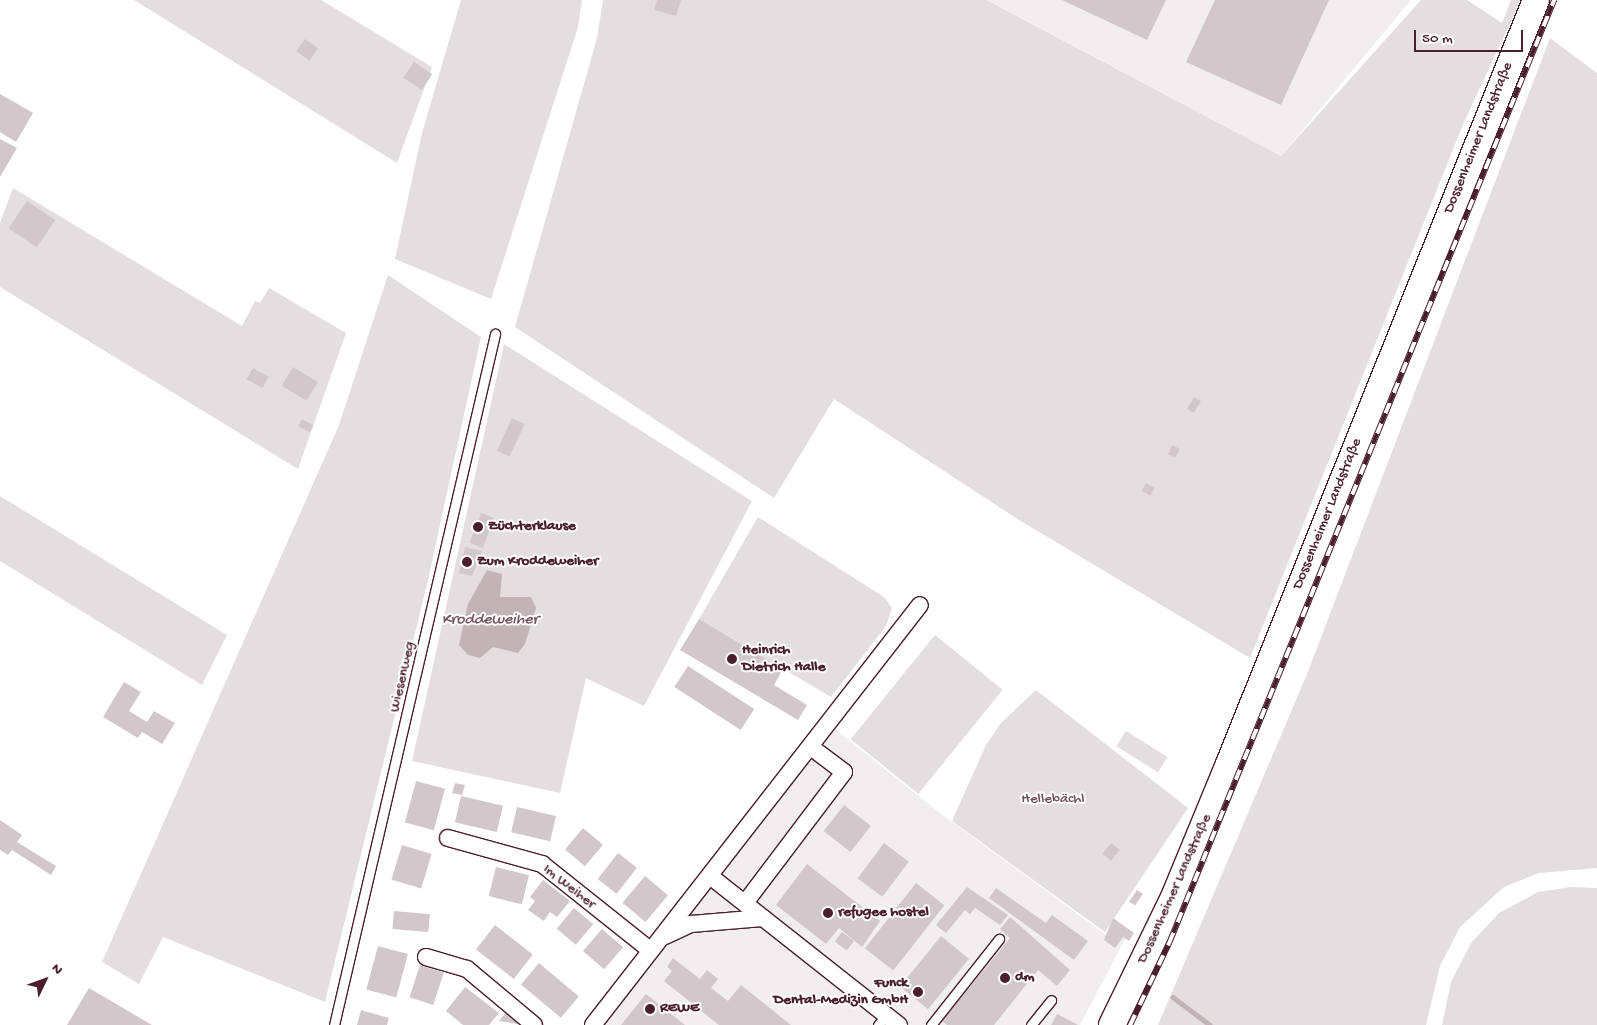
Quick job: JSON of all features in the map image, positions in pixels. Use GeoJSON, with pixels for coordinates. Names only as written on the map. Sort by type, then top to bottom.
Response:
{"type":"FeatureCollection","features":[{"type":"Feature","properties":{"kind":"main road","name":"Dossenheimer Landstraße"},"geometry":{"type":"LineString","coordinates":[[1112,1025],[1175,894],[1229,764],[1536,0]]}},
{"type":"Feature","properties":{"kind":"street"},"geometry":{"type":"LineString","coordinates":[[592,1025],[920,605]]}},
{"type":"Feature","properties":{"kind":"street"},"geometry":{"type":"LineString","coordinates":[[745,904],[844,772],[810,747]]}},
{"type":"Feature","properties":{"kind":"street","name":"Im Weiher"},"geometry":{"type":"LineString","coordinates":[[448,838],[542,864],[655,944]]}},
{"type":"Feature","properties":{"kind":"street"},"geometry":{"type":"LineString","coordinates":[[710,876],[763,918],[882,1020],[899,1025]]}},
{"type":"Feature","properties":{"kind":"street"},"geometry":{"type":"LineString","coordinates":[[655,944],[692,924],[763,918]]}},
{"type":"Feature","properties":{"kind":"street"},"geometry":{"type":"LineString","coordinates":[[426,957],[467,969],[534,1025]]}},
{"type":"Feature","properties":{"kind":"lane","name":"Wiesenweg"},"geometry":{"type":"LineString","coordinates":[[334,1025],[495,334]]}},
{"type":"Feature","properties":{"kind":"lane"},"geometry":{"type":"LineString","coordinates":[[931,1025],[999,939]]}},
{"type":"Feature","properties":{"kind":"lane"},"geometry":{"type":"LineString","coordinates":[[1031,1025],[1051,1000]]}},
{"type":"Feature","properties":{"kind":"shaded area"},"geometry":{"type":"Polygon","coordinates":[[[988,0],[1411,0],[1281,156],[988,0]]]}},
{"type":"Feature","properties":{"kind":"shaded area"},"geometry":{"type":"Polygon","coordinates":[[[835,729],[940,813],[1105,934],[1111,926],[1126,937],[1080,1025],[603,1025],[835,729]]]}},
{"type":"Feature","properties":{"kind":"green space"},"geometry":{"type":"Polygon","coordinates":[[[134,0],[321,0],[432,67],[397,163],[134,0]]]}},
{"type":"Feature","properties":{"kind":"green space"},"geometry":{"type":"Polygon","coordinates":[[[461,0],[582,0],[578,27],[491,299],[395,259],[422,133],[461,0]]]}},
{"type":"Feature","properties":{"kind":"green space"},"geometry":{"type":"Polygon","coordinates":[[[603,0],[987,0],[1281,156],[1421,0],[1467,0],[1502,23],[1511,0],[1521,0],[1464,122],[1250,658],[1019,520],[834,399],[774,498],[515,327],[597,38],[603,0]]]}},
{"type":"Feature","properties":{"kind":"green space"},"geometry":{"type":"Polygon","coordinates":[[[1550,38],[1597,73],[1597,868],[1539,873],[1504,887],[1460,927],[1440,966],[1426,1025],[1158,1025],[1307,674],[1550,38]]]}},
{"type":"Feature","properties":{"kind":"green space"},"geometry":{"type":"Polygon","coordinates":[[[13,188],[242,326],[255,301],[260,303],[269,288],[346,333],[298,469],[0,287],[0,223],[13,188]]]}},
{"type":"Feature","properties":{"kind":"green space"},"geometry":{"type":"Polygon","coordinates":[[[388,275],[481,337],[428,580],[325,1002],[163,937],[139,984],[102,962],[339,425],[388,275]]]}},
{"type":"Feature","properties":{"kind":"green space"},"geometry":{"type":"Polygon","coordinates":[[[504,344],[752,501],[644,706],[586,678],[560,793],[412,761],[504,344]]]}},
{"type":"Feature","properties":{"kind":"green space"},"geometry":{"type":"Polygon","coordinates":[[[0,496],[227,635],[202,685],[0,561],[0,496]]]}},
{"type":"Feature","properties":{"kind":"green space"},"geometry":{"type":"Polygon","coordinates":[[[758,517],[884,597],[892,608],[886,626],[831,697],[699,619],[758,517]]]}},
{"type":"Feature","properties":{"kind":"green space"},"geometry":{"type":"Polygon","coordinates":[[[935,635],[1003,690],[918,794],[851,739],[935,635]]]}},
{"type":"Feature","properties":{"kind":"green space","name":"Hellebächl"},"geometry":{"type":"Polygon","coordinates":[[[1036,690],[1188,808],[1105,932],[952,821],[986,745],[1001,723],[1036,690]]]}},
{"type":"Feature","properties":{"kind":"green space"},"geometry":{"type":"Polygon","coordinates":[[[1126,731],[1168,757],[1158,772],[1116,746],[1126,731]]]}},
{"type":"Feature","properties":{"kind":"green space"},"geometry":{"type":"Polygon","coordinates":[[[1571,887],[1597,888],[1597,1025],[1442,1025],[1451,982],[1471,943],[1499,913],[1538,892],[1571,887]]]}},
{"type":"Feature","properties":{"kind":"water","name":"Kroddeweiher"},"geometry":{"type":"Polygon","coordinates":[[[487,570],[502,574],[500,597],[531,597],[536,608],[525,644],[518,653],[493,647],[480,658],[468,655],[459,645],[468,604],[487,570]]]}},
{"type":"Feature","properties":{"kind":"building"},"geometry":{"type":"Polygon","coordinates":[[[657,0],[681,0],[676,16],[654,10],[657,0]]]}},
{"type":"Feature","properties":{"kind":"building"},"geometry":{"type":"Polygon","coordinates":[[[1062,0],[1166,0],[1147,40],[1062,0]]]}},
{"type":"Feature","properties":{"kind":"building"},"geometry":{"type":"Polygon","coordinates":[[[1215,0],[1329,0],[1281,105],[1186,62],[1215,0]]]}},
{"type":"Feature","properties":{"kind":"building"},"geometry":{"type":"Polygon","coordinates":[[[305,39],[318,48],[310,60],[296,51],[305,39]]]}},
{"type":"Feature","properties":{"kind":"building"},"geometry":{"type":"Polygon","coordinates":[[[414,62],[432,74],[422,90],[403,78],[414,62]]]}},
{"type":"Feature","properties":{"kind":"building"},"geometry":{"type":"Polygon","coordinates":[[[0,94],[33,113],[16,142],[0,132],[0,94]]]}},
{"type":"Feature","properties":{"kind":"building"},"geometry":{"type":"Polygon","coordinates":[[[0,139],[17,148],[0,177],[0,139]]]}},
{"type":"Feature","properties":{"kind":"building"},"geometry":{"type":"Polygon","coordinates":[[[27,201],[55,220],[37,247],[9,228],[27,201]]]}},
{"type":"Feature","properties":{"kind":"building"},"geometry":{"type":"Polygon","coordinates":[[[293,367],[318,382],[307,401],[282,386],[293,367]]]}},
{"type":"Feature","properties":{"kind":"building"},"geometry":{"type":"Polygon","coordinates":[[[253,368],[269,377],[262,388],[247,379],[253,368]]]}},
{"type":"Feature","properties":{"kind":"building"},"geometry":{"type":"Polygon","coordinates":[[[1194,397],[1201,401],[1194,413],[1187,409],[1194,397]]]}},
{"type":"Feature","properties":{"kind":"building"},"geometry":{"type":"Polygon","coordinates":[[[512,418],[525,424],[509,457],[497,451],[512,418]]]}},
{"type":"Feature","properties":{"kind":"building"},"geometry":{"type":"Polygon","coordinates":[[[302,419],[313,425],[309,432],[298,426],[302,419]]]}},
{"type":"Feature","properties":{"kind":"building"},"geometry":{"type":"Polygon","coordinates":[[[1172,445],[1180,449],[1175,458],[1168,454],[1172,445]]]}},
{"type":"Feature","properties":{"kind":"building"},"geometry":{"type":"Polygon","coordinates":[[[1146,483],[1155,488],[1150,496],[1142,491],[1146,483]]]}},
{"type":"Feature","properties":{"kind":"building"},"geometry":{"type":"Polygon","coordinates":[[[481,513],[494,518],[483,548],[470,543],[481,513]]]}},
{"type":"Feature","properties":{"kind":"building"},"geometry":{"type":"Polygon","coordinates":[[[465,547],[482,551],[472,576],[459,573],[465,547]]]}},
{"type":"Feature","properties":{"kind":"building","name":"Heinrich Dietrich Halle"},"geometry":{"type":"Polygon","coordinates":[[[699,619],[783,669],[774,685],[807,705],[798,720],[680,650],[699,619]]]}},
{"type":"Feature","properties":{"kind":"building"},"geometry":{"type":"Polygon","coordinates":[[[688,666],[754,709],[741,730],[674,687],[688,666]]]}},
{"type":"Feature","properties":{"kind":"building"},"geometry":{"type":"Polygon","coordinates":[[[124,682],[141,692],[129,711],[147,722],[154,711],[175,723],[162,744],[142,732],[138,738],[103,717],[124,682]]]}},
{"type":"Feature","properties":{"kind":"building"},"geometry":{"type":"Polygon","coordinates":[[[416,781],[445,789],[434,830],[405,823],[416,781]]]}},
{"type":"Feature","properties":{"kind":"building"},"geometry":{"type":"Polygon","coordinates":[[[455,783],[465,785],[462,795],[452,793],[455,783]]]}},
{"type":"Feature","properties":{"kind":"building"},"geometry":{"type":"Polygon","coordinates":[[[461,796],[503,806],[497,832],[455,822],[461,796]]]}},
{"type":"Feature","properties":{"kind":"building"},"geometry":{"type":"Polygon","coordinates":[[[844,805],[871,826],[850,852],[824,831],[844,805]]]}},
{"type":"Feature","properties":{"kind":"building"},"geometry":{"type":"Polygon","coordinates":[[[517,807],[556,816],[550,841],[511,832],[517,807]]]}},
{"type":"Feature","properties":{"kind":"building"},"geometry":{"type":"Polygon","coordinates":[[[0,820],[22,835],[17,842],[56,866],[51,875],[12,850],[8,855],[0,850],[0,820]]]}},
{"type":"Feature","properties":{"kind":"building"},"geometry":{"type":"Polygon","coordinates":[[[583,828],[603,845],[585,866],[565,849],[583,828]]]}},
{"type":"Feature","properties":{"kind":"building"},"geometry":{"type":"Polygon","coordinates":[[[884,843],[909,862],[882,897],[858,878],[884,843]]]}},
{"type":"Feature","properties":{"kind":"building"},"geometry":{"type":"Polygon","coordinates":[[[1111,843],[1120,850],[1111,861],[1102,854],[1111,843]]]}},
{"type":"Feature","properties":{"kind":"building"},"geometry":{"type":"Polygon","coordinates":[[[402,845],[432,854],[421,888],[391,879],[402,845]]]}},
{"type":"Feature","properties":{"kind":"building"},"geometry":{"type":"Polygon","coordinates":[[[618,853],[637,868],[617,894],[598,879],[618,853]]]}},
{"type":"Feature","properties":{"kind":"building","name":"refugee hostel"},"geometry":{"type":"Polygon","coordinates":[[[807,864],[880,921],[862,947],[839,928],[826,944],[776,905],[807,864]]]}},
{"type":"Feature","properties":{"kind":"building"},"geometry":{"type":"Polygon","coordinates":[[[496,867],[529,875],[522,904],[489,896],[496,867]]]}},
{"type":"Feature","properties":{"kind":"building"},"geometry":{"type":"Polygon","coordinates":[[[645,876],[668,895],[645,922],[623,903],[645,876]]]}},
{"type":"Feature","properties":{"kind":"building"},"geometry":{"type":"Polygon","coordinates":[[[543,880],[570,901],[557,917],[550,912],[544,921],[528,910],[535,901],[530,897],[543,880]]]}},
{"type":"Feature","properties":{"kind":"building"},"geometry":{"type":"Polygon","coordinates":[[[916,883],[944,905],[893,971],[865,948],[916,883]]]}},
{"type":"Feature","properties":{"kind":"building"},"geometry":{"type":"Polygon","coordinates":[[[967,887],[1008,915],[1000,925],[975,908],[970,914],[965,910],[946,933],[936,925],[967,887]]]}},
{"type":"Feature","properties":{"kind":"building"},"geometry":{"type":"Polygon","coordinates":[[[996,888],[1046,923],[1052,915],[1088,941],[1074,960],[989,898],[996,888]]]}},
{"type":"Feature","properties":{"kind":"building"},"geometry":{"type":"Polygon","coordinates":[[[1137,890],[1143,894],[1135,906],[1129,902],[1137,890]]]}},
{"type":"Feature","properties":{"kind":"building"},"geometry":{"type":"Polygon","coordinates":[[[574,908],[593,924],[576,945],[557,929],[574,908]]]}},
{"type":"Feature","properties":{"kind":"building"},"geometry":{"type":"Polygon","coordinates":[[[394,911],[430,914],[428,932],[392,929],[394,911]]]}},
{"type":"Feature","properties":{"kind":"building","name":"dm"},"geometry":{"type":"Polygon","coordinates":[[[1010,917],[1070,970],[1057,986],[1038,970],[994,1025],[947,1025],[942,1021],[1010,938],[1000,929],[1010,917]]]}},
{"type":"Feature","properties":{"kind":"building"},"geometry":{"type":"Polygon","coordinates":[[[1113,918],[1134,933],[1129,941],[1123,937],[1115,948],[1104,940],[1113,918]]]}},
{"type":"Feature","properties":{"kind":"building"},"geometry":{"type":"Polygon","coordinates":[[[495,925],[533,955],[514,979],[476,949],[495,925]]]}},
{"type":"Feature","properties":{"kind":"building"},"geometry":{"type":"Polygon","coordinates":[[[602,929],[623,947],[604,969],[583,951],[602,929]]]}},
{"type":"Feature","properties":{"kind":"building"},"geometry":{"type":"Polygon","coordinates":[[[842,932],[854,941],[847,951],[835,942],[842,932]]]}},
{"type":"Feature","properties":{"kind":"building"},"geometry":{"type":"Polygon","coordinates":[[[941,936],[969,959],[928,1009],[900,987],[941,936]]]}},
{"type":"Feature","properties":{"kind":"building"},"geometry":{"type":"Polygon","coordinates":[[[378,946],[408,954],[396,997],[366,989],[378,946]]]}},
{"type":"Feature","properties":{"kind":"building"},"geometry":{"type":"Polygon","coordinates":[[[673,958],[700,979],[707,970],[718,979],[711,988],[728,1001],[741,985],[791,1025],[719,1025],[664,981],[672,971],[667,967],[673,958]]]}},
{"type":"Feature","properties":{"kind":"building"},"geometry":{"type":"Polygon","coordinates":[[[539,963],[579,996],[561,1018],[521,984],[539,963]]]}},
{"type":"Feature","properties":{"kind":"building"},"geometry":{"type":"Polygon","coordinates":[[[420,965],[444,973],[433,1005],[409,997],[420,965]]]}},
{"type":"Feature","properties":{"kind":"building"},"geometry":{"type":"Polygon","coordinates":[[[465,987],[499,1013],[489,1025],[463,1025],[446,1011],[465,987]]]}},
{"type":"Feature","properties":{"kind":"building"},"geometry":{"type":"Polygon","coordinates":[[[89,988],[152,1025],[67,1025],[89,988]]]}},
{"type":"Feature","properties":{"kind":"building","name":"REWE"},"geometry":{"type":"Polygon","coordinates":[[[646,994],[685,1025],[621,1025],[646,994]]]}},
{"type":"Feature","properties":{"kind":"building"},"geometry":{"type":"Polygon","coordinates":[[[361,1010],[389,1018],[387,1025],[357,1025],[361,1010]]]}},
{"type":"Feature","properties":{"kind":"building"},"geometry":{"type":"Polygon","coordinates":[[[507,1011],[523,1025],[499,1021],[507,1011]]]}},
{"type":"Feature","properties":{"kind":"building"},"geometry":{"type":"Polygon","coordinates":[[[1057,1014],[1078,1025],[1051,1025],[1057,1014]]]}},
{"type":"Feature","properties":{"kind":"waterway"},"geometry":{"type":"LineString","coordinates":[[1173,997],[1210,1025]]}},
{"type":"Feature","properties":{"kind":"railway"},"geometry":{"type":"LineString","coordinates":[[1130,1025],[1169,943],[1554,0]]}},
{"type":"Feature","properties":{"kind":"place","name":"Züchterklause"},"geometry":{"type":"Point","coordinates":[478,527]}},
{"type":"Feature","properties":{"kind":"place","name":"Zum Kroddeweiher"},"geometry":{"type":"Point","coordinates":[467,562]}},
{"type":"Feature","properties":{"kind":"place","name":"Heinrich Dietrich Halle"},"geometry":{"type":"Point","coordinates":[732,659]}},
{"type":"Feature","properties":{"kind":"place","name":"refugee hostel"},"geometry":{"type":"Point","coordinates":[828,913]}},
{"type":"Feature","properties":{"kind":"place","name":"dm"},"geometry":{"type":"Point","coordinates":[1005,978]}},
{"type":"Feature","properties":{"kind":"place","name":"Funck Dental-Medizin GmbH"},"geometry":{"type":"Point","coordinates":[918,992]}},
{"type":"Feature","properties":{"kind":"place","name":"REWE"},"geometry":{"type":"Point","coordinates":[650,1009]}}]}
